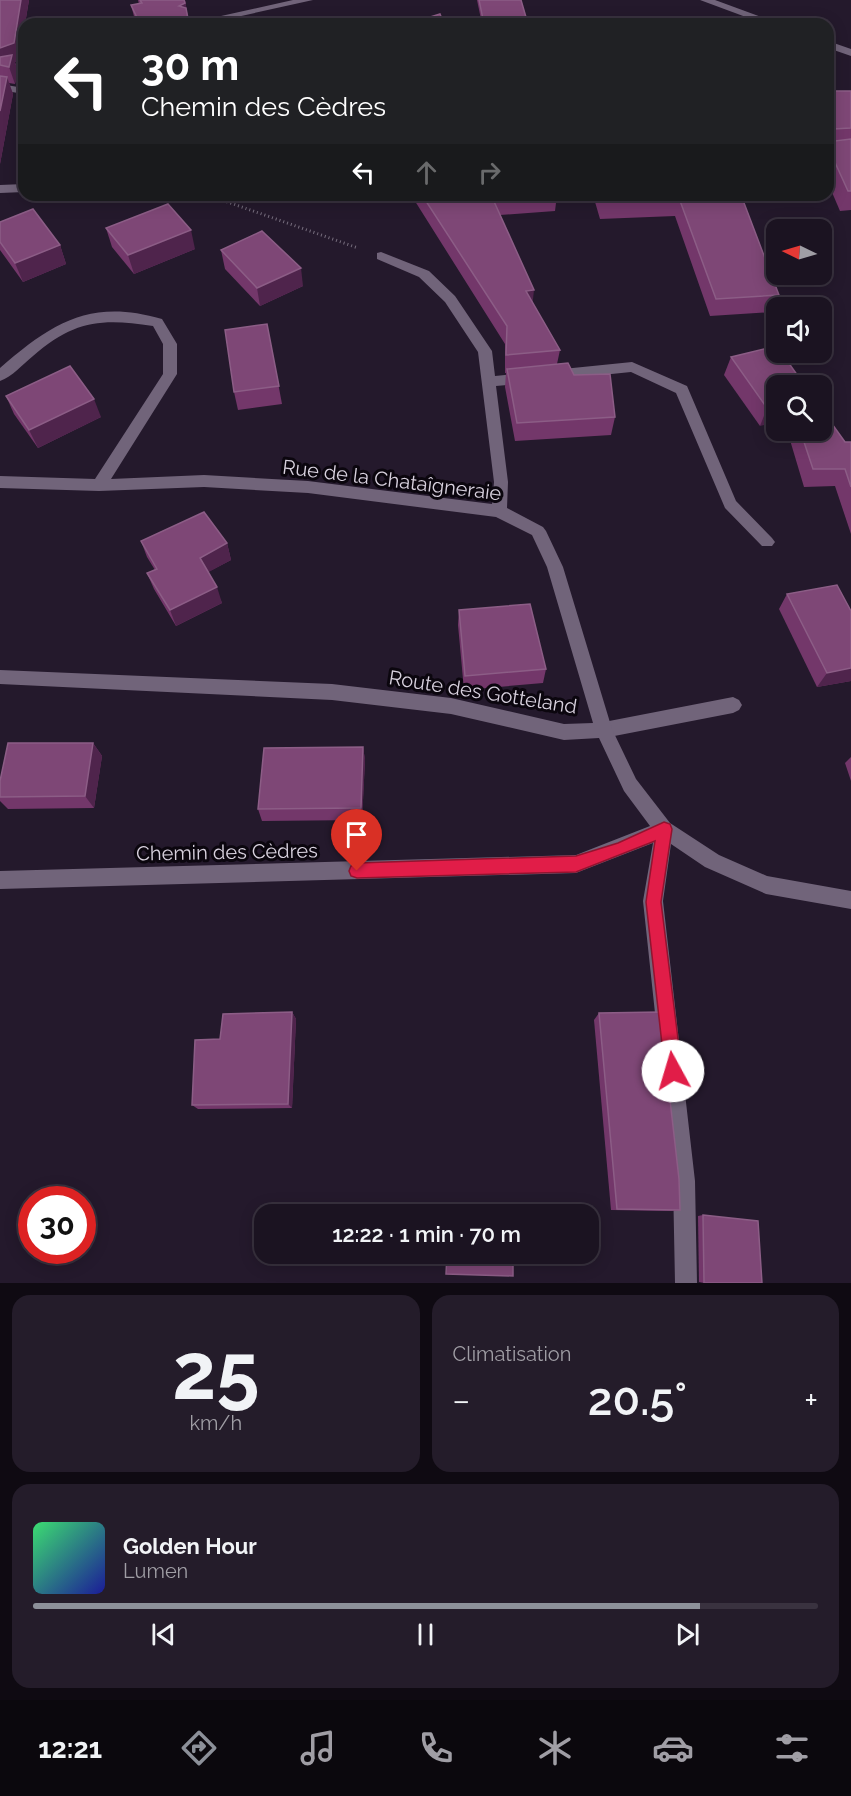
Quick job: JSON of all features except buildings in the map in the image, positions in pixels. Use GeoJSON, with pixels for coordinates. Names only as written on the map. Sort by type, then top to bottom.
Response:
{"type":"FeatureCollection","features":[{"type":"Feature","properties":{"kind":"street"},"geometry":{"type":"LineString","coordinates":[[220,18],[308,0]]}},
{"type":"Feature","properties":{"kind":"street"},"geometry":{"type":"LineString","coordinates":[[705,0],[758,18]]}},
{"type":"Feature","properties":{"kind":"street"},"geometry":{"type":"LineString","coordinates":[[834,46],[851,52]]}},
{"type":"Feature","properties":{"kind":"street"},"geometry":{"type":"LineString","coordinates":[[0,71],[18,66]]}},
{"type":"Feature","properties":{"kind":"street"},"geometry":{"type":"LineString","coordinates":[[0,87],[18,90]]}},
{"type":"Feature","properties":{"kind":"street"},"geometry":{"type":"LineString","coordinates":[[0,189],[18,188]]}},
{"type":"Feature","properties":{"kind":"street"},"geometry":{"type":"LineString","coordinates":[[381,256],[424,274],[450,299],[485,351],[501,482],[499,511]]}},
{"type":"Feature","properties":{"kind":"street"},"geometry":{"type":"LineString","coordinates":[[0,376],[47,336],[82,318],[122,315],[157,322],[170,344],[170,374],[99,485]]}},
{"type":"Feature","properties":{"kind":"street"},"geometry":{"type":"LineString","coordinates":[[489,382],[632,367],[682,390],[730,504],[766,542]]}},
{"type":"Feature","properties":{"kind":"street","name":"Rue de la Chataîgneraie"},"geometry":{"type":"LineString","coordinates":[[0,482],[99,485],[204,481],[308,487],[499,511],[538,531],[551,558],[604,730]]}},
{"type":"Feature","properties":{"kind":"street","name":"Route des Gotteland"},"geometry":{"type":"LineString","coordinates":[[0,677],[332,692],[451,706],[564,732],[604,730],[734,705]]}},
{"type":"Feature","properties":{"kind":"street"},"geometry":{"type":"LineString","coordinates":[[604,730],[630,785],[664,829],[712,861],[766,885],[851,900]]}},
{"type":"Feature","properties":{"kind":"street"},"geometry":{"type":"LineString","coordinates":[[664,829],[654,902],[684,1181],[686,1283]]}},
{"type":"Feature","properties":{"kind":"street","name":"Chemin des Cèdres"},"geometry":{"type":"LineString","coordinates":[[0,880],[576,864],[620,849],[664,829]]}},
{"type":"Feature","properties":{"kind":"path"},"geometry":{"type":"LineString","coordinates":[[225,201],[381,256]]}},
{"type":"Feature","properties":{"kind":"route"},"geometry":{"type":"LineString","coordinates":[[357,871],[576,864],[620,849],[664,829],[654,902],[673,1071]]}}]}
